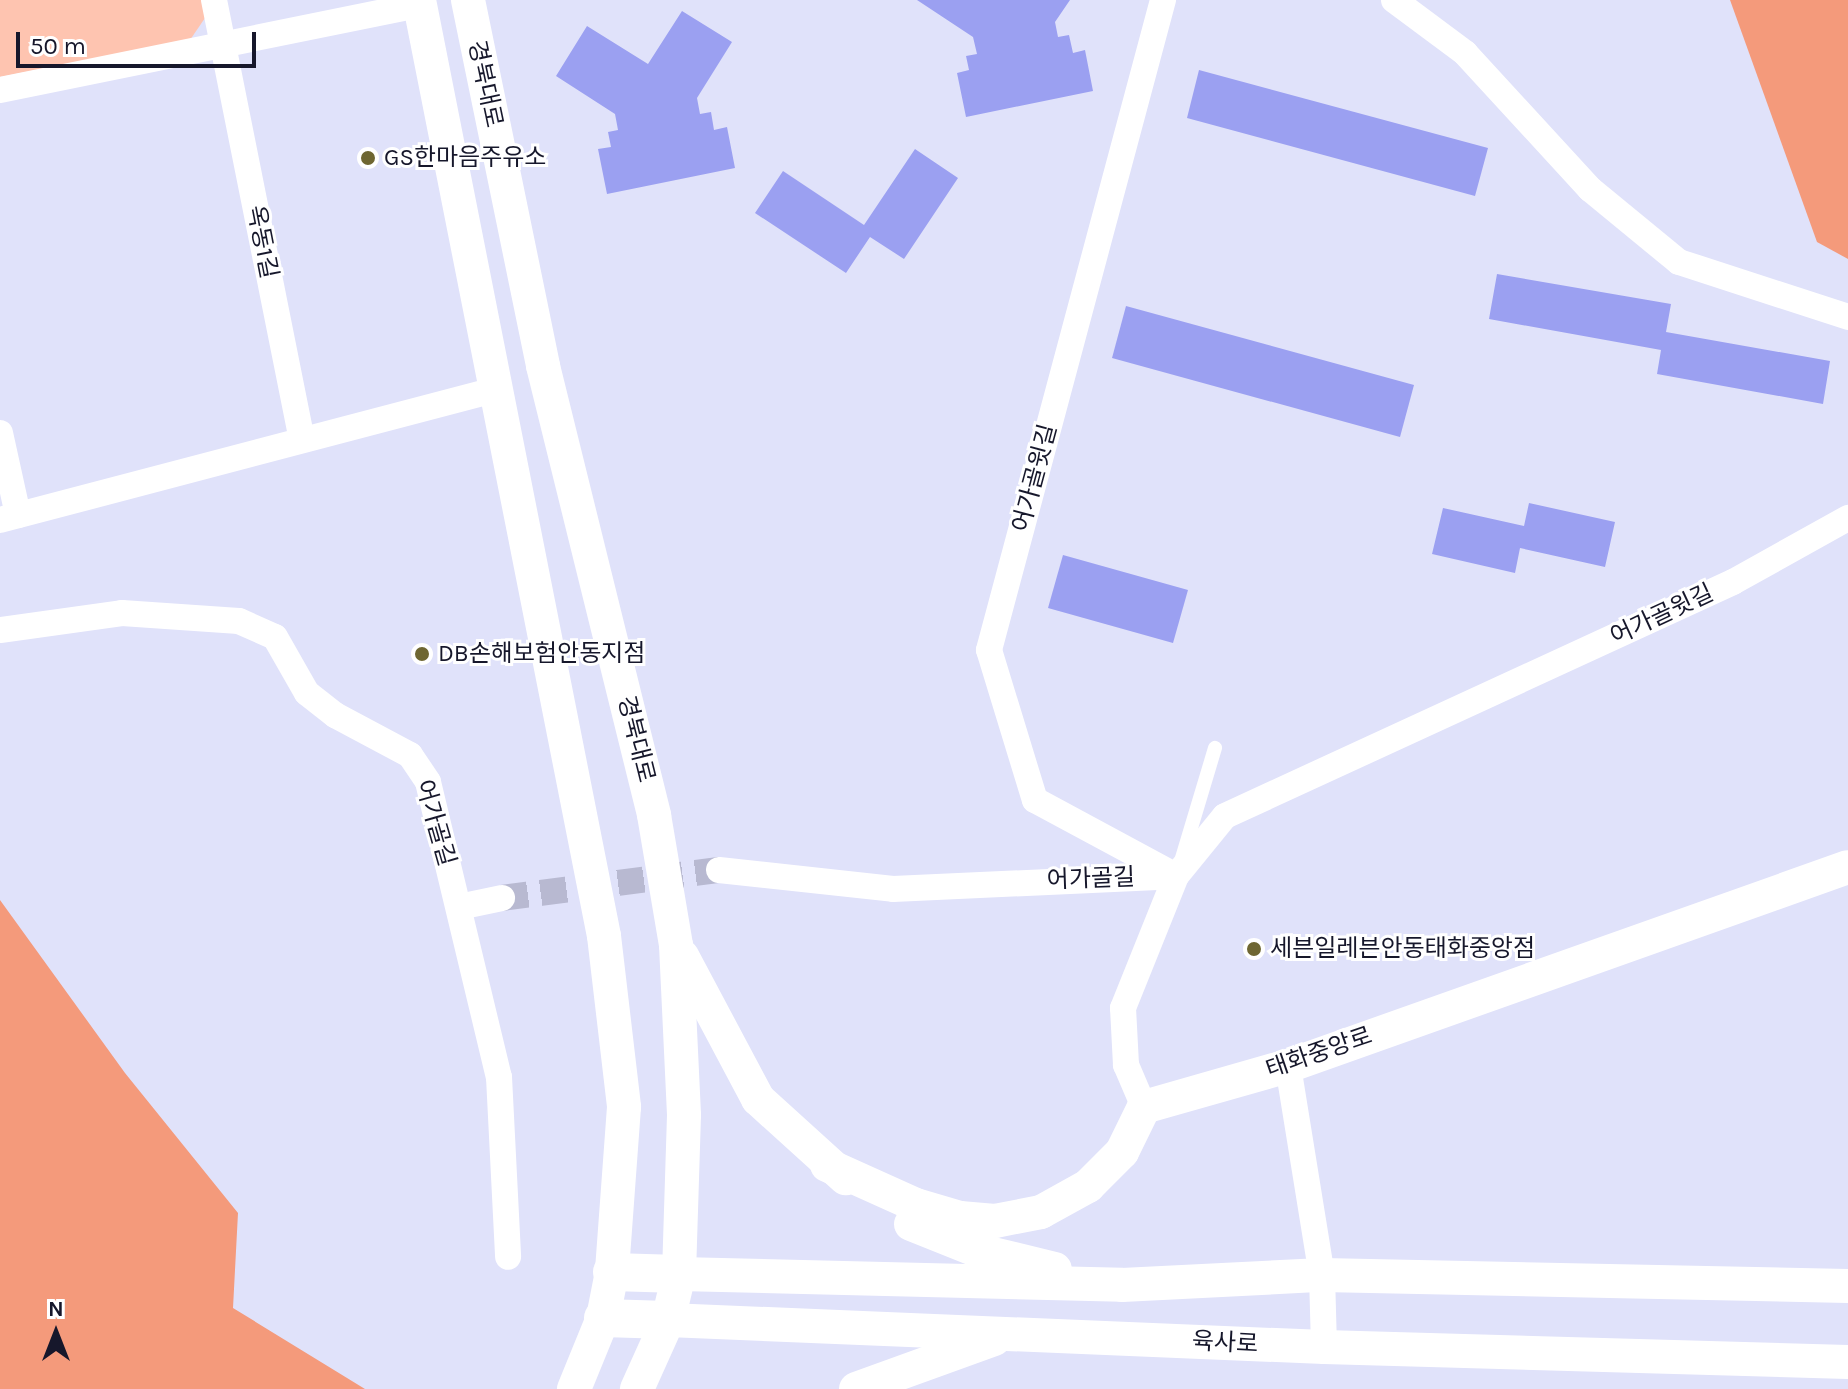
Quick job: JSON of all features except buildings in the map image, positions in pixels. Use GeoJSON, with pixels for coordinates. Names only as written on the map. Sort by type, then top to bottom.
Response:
{"type":"FeatureCollection","features":[{"type":"Feature","properties":{"kind":"main road"},"geometry":{"type":"LineString","coordinates":[[612,1272],[679,1274]]}},
{"type":"Feature","properties":{"kind":"main road","name":"육사로"},"geometry":{"type":"LineString","coordinates":[[603,1318],[668,1320]]}},
{"type":"Feature","properties":{"kind":"street","name":"옥동1길"},"geometry":{"type":"LineString","coordinates":[[214,0],[302,439]]}},
{"type":"Feature","properties":{"kind":"street","name":"경북대로"},"geometry":{"type":"LineString","coordinates":[[468,0],[543,366],[654,815],[676,945],[684,1115],[679,1274],[668,1320],[637,1389]]}},
{"type":"Feature","properties":{"kind":"street","name":"어가골윗길"},"geometry":{"type":"LineString","coordinates":[[1163,0],[989,650],[1035,800],[1176,876]]}},
{"type":"Feature","properties":{"kind":"street"},"geometry":{"type":"LineString","coordinates":[[1394,0],[1465,53],[1590,189],[1679,262],[1848,317]]}},
{"type":"Feature","properties":{"kind":"street"},"geometry":{"type":"LineString","coordinates":[[0,90],[419,2]]}},
{"type":"Feature","properties":{"kind":"street","name":"경북대로"},"geometry":{"type":"LineString","coordinates":[[419,2],[604,936],[624,1107],[612,1272],[603,1318],[574,1389]]}},
{"type":"Feature","properties":{"kind":"street"},"geometry":{"type":"LineString","coordinates":[[0,433],[9,517],[498,389]]}},
{"type":"Feature","properties":{"kind":"street","name":"어가골윗길"},"geometry":{"type":"LineString","coordinates":[[1144,1107],[1126,1065],[1123,1008],[1176,876],[1225,816],[1733,582],[1848,518]]}},
{"type":"Feature","properties":{"kind":"street","name":"어가골길"},"geometry":{"type":"LineString","coordinates":[[0,630],[122,613],[239,621],[275,637],[307,693],[335,715],[390,740],[410,755],[428,782],[499,1077],[508,1257]]}},
{"type":"Feature","properties":{"kind":"street","name":"태화중앙로"},"geometry":{"type":"LineString","coordinates":[[1144,1107],[1288,1066],[1848,867]]}},
{"type":"Feature","properties":{"kind":"street","name":"어가골길"},"geometry":{"type":"LineString","coordinates":[[719,870],[893,889],[1176,876]]}},
{"type":"Feature","properties":{"kind":"street"},"geometry":{"type":"LineString","coordinates":[[459,907],[502,898]]}},
{"type":"Feature","properties":{"kind":"street"},"geometry":{"type":"LineString","coordinates":[[676,945],[758,1099],[827,1165],[905,1222],[976,1250],[1122,1285]]}},
{"type":"Feature","properties":{"kind":"street"},"geometry":{"type":"LineString","coordinates":[[1288,1066],[1322,1275],[1324,1347]]}},
{"type":"Feature","properties":{"kind":"street"},"geometry":{"type":"LineString","coordinates":[[827,1165],[916,1205],[995,1221],[1041,1212],[1088,1186],[1122,1152],[1144,1107]]}},
{"type":"Feature","properties":{"kind":"street"},"geometry":{"type":"LineString","coordinates":[[679,1274],[1122,1285],[1322,1275],[1848,1286]]}},
{"type":"Feature","properties":{"kind":"street","name":"육사로"},"geometry":{"type":"LineString","coordinates":[[668,1320],[1324,1347],[1848,1362]]}},
{"type":"Feature","properties":{"kind":"street"},"geometry":{"type":"LineString","coordinates":[[856,1389],[1012,1333]]}},
{"type":"Feature","properties":{"kind":"lane","name":"어가골윗길"},"geometry":{"type":"LineString","coordinates":[[1176,876],[1215,748]]}},
{"type":"Feature","properties":{"kind":"shaded area"},"geometry":{"type":"Polygon","coordinates":[[[0,0],[202,0],[205,18],[190,40],[0,77],[0,0]]]}},
{"type":"Feature","properties":{"kind":"shaded area"},"geometry":{"type":"Polygon","coordinates":[[[1730,0],[1848,0],[1848,259],[1817,242],[1730,0]]]}},
{"type":"Feature","properties":{"kind":"shaded area"},"geometry":{"type":"Polygon","coordinates":[[[0,900],[125,1073],[238,1213],[233,1308],[365,1389],[0,1389],[0,900]]]}},
{"type":"Feature","properties":{"kind":"tunnel"},"geometry":{"type":"LineString","coordinates":[[502,898],[719,870]]}},
{"type":"Feature","properties":{"kind":"place","name":"GS한마음주유소"},"geometry":{"type":"Point","coordinates":[368,158]}},
{"type":"Feature","properties":{"kind":"place","name":"DB손해보험안동지점"},"geometry":{"type":"Point","coordinates":[422,654]}},
{"type":"Feature","properties":{"kind":"place","name":"세븐일레븐안동태화중앙점"},"geometry":{"type":"Point","coordinates":[1254,949]}}]}
